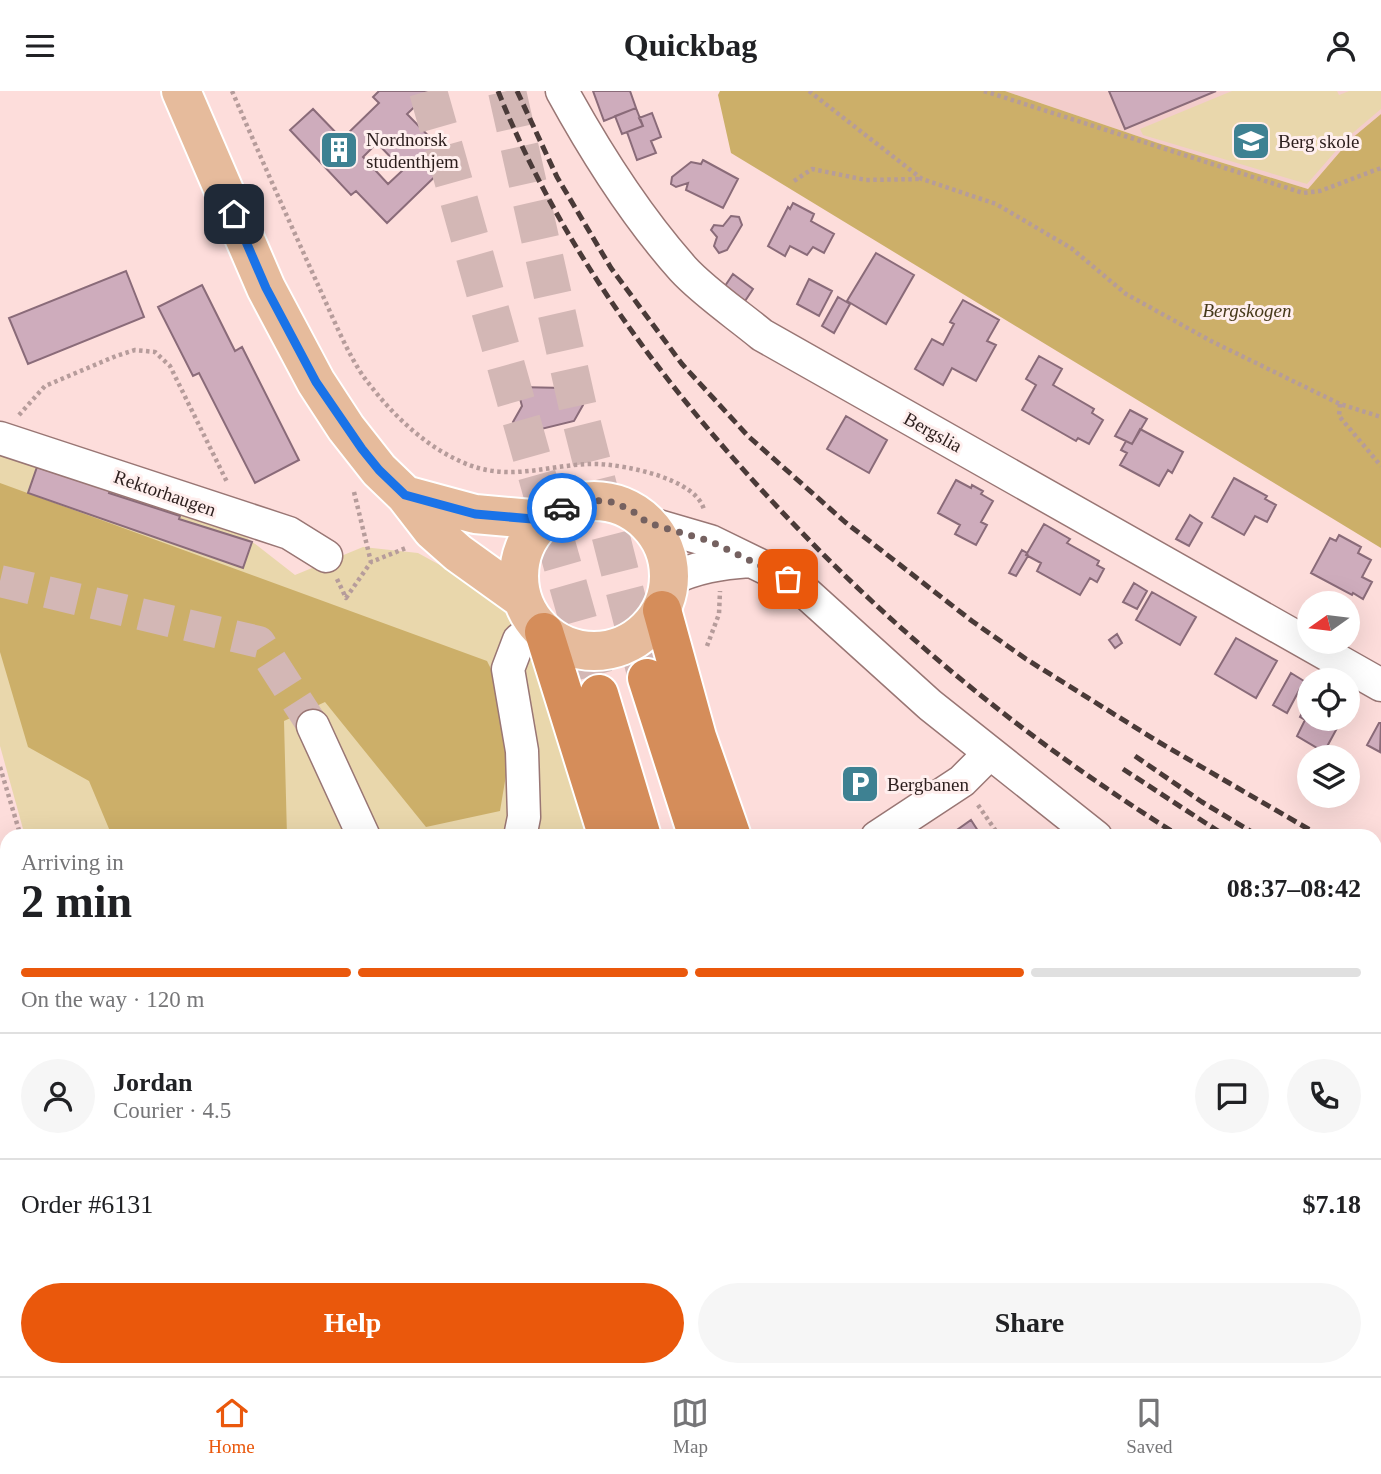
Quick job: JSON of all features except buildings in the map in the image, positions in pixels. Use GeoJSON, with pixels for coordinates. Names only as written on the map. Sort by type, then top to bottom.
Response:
{"type":"FeatureCollection","features":[{"type":"Feature","properties":{"kind":"highway"},"geometry":{"type":"LineString","coordinates":[[666,595],[698,737],[729,829]]}},
{"type":"Feature","properties":{"kind":"highway"},"geometry":{"type":"LineString","coordinates":[[535,619],[605,829]]}},
{"type":"Feature","properties":{"kind":"highway"},"geometry":{"type":"LineString","coordinates":[[647,678],[695,829]]}},
{"type":"Feature","properties":{"kind":"highway"},"geometry":{"type":"LineString","coordinates":[[598,694],[640,829]]}},
{"type":"Feature","properties":{"kind":"main road"},"geometry":{"type":"LineString","coordinates":[[181,91],[266,288],[316,382],[346,428],[432,530],[557,641],[578,649],[601,651],[616,648],[643,633],[666,595],[665,549],[648,523],[631,510],[612,502],[591,500],[556,510],[532,533],[519,565],[519,582],[535,619]]}},
{"type":"Feature","properties":{"kind":"main road"},"geometry":{"type":"LineString","coordinates":[[405,495],[475,514],[544,520]]}},
{"type":"Feature","properties":{"kind":"street","name":"Bergslia"},"geometry":{"type":"LineString","coordinates":[[562,91],[579,123],[634,206],[685,271],[762,335],[1381,685]]}},
{"type":"Feature","properties":{"kind":"street","name":"Rektorhaugen"},"geometry":{"type":"LineString","coordinates":[[3,439],[289,533],[326,557]]}},
{"type":"Feature","properties":{"kind":"street"},"geometry":{"type":"LineString","coordinates":[[648,523],[710,541],[788,579],[805,591],[930,705],[1086,829]]}},
{"type":"Feature","properties":{"kind":"street"},"geometry":{"type":"LineString","coordinates":[[666,595],[688,571],[715,563],[750,561]]}},
{"type":"Feature","properties":{"kind":"street"},"geometry":{"type":"LineString","coordinates":[[522,829],[524,817],[522,751],[508,669],[519,640],[535,619]]}},
{"type":"Feature","properties":{"kind":"street"},"geometry":{"type":"LineString","coordinates":[[313,726],[360,829]]}},
{"type":"Feature","properties":{"kind":"street"},"geometry":{"type":"LineString","coordinates":[[889,829],[962,781],[990,753]]}},
{"type":"Feature","properties":{"kind":"path"},"geometry":{"type":"LineString","coordinates":[[232,91],[335,322],[364,378],[395,415],[430,444],[463,463],[494,471],[526,473],[597,464],[629,467],[691,490],[702,502],[704,512]]}},
{"type":"Feature","properties":{"kind":"path"},"geometry":{"type":"LineString","coordinates":[[809,91],[922,179],[996,204],[1071,248],[1126,293],[1211,341],[1340,404],[1381,417]]}},
{"type":"Feature","properties":{"kind":"path"},"geometry":{"type":"LineString","coordinates":[[984,91],[1303,193],[1320,191],[1381,167]]}},
{"type":"Feature","properties":{"kind":"path"},"geometry":{"type":"LineString","coordinates":[[794,181],[812,170],[866,180],[922,179]]}},
{"type":"Feature","properties":{"kind":"path"},"geometry":{"type":"LineString","coordinates":[[3,439],[21,411],[45,386],[135,350],[155,352],[170,366],[226,481],[241,519]]}},
{"type":"Feature","properties":{"kind":"path"},"geometry":{"type":"LineString","coordinates":[[1340,404],[1339,416],[1381,466]]}},
{"type":"Feature","properties":{"kind":"path"},"geometry":{"type":"LineString","coordinates":[[352,482],[370,562]]}},
{"type":"Feature","properties":{"kind":"path"},"geometry":{"type":"LineString","coordinates":[[326,557],[346,598],[370,562],[417,544]]}},
{"type":"Feature","properties":{"kind":"path"},"geometry":{"type":"LineString","coordinates":[[704,655],[719,614],[718,580]]}},
{"type":"Feature","properties":{"kind":"path"},"geometry":{"type":"LineString","coordinates":[[0,767],[19,829]]}},
{"type":"Feature","properties":{"kind":"path"},"geometry":{"type":"LineString","coordinates":[[962,781],[995,829]]}},
{"type":"Feature","properties":{"kind":"shaded area","name":"Berg skole"},"geometry":{"type":"Polygon","coordinates":[[[1005,91],[1381,91],[1381,114],[1351,139],[1308,189],[1158,143],[1005,91]]]}},
{"type":"Feature","properties":{"kind":"shaded area","name":"Berg skole"},"geometry":{"type":"Polygon","coordinates":[[[1232,91],[1337,91],[1339,95],[1349,91],[1381,91],[1381,109],[1348,137],[1307,184],[1143,135],[1140,129],[1232,91]]]}},
{"type":"Feature","properties":{"kind":"shaded area"},"geometry":{"type":"Polygon","coordinates":[[[0,425],[191,494],[295,575],[363,547],[418,553],[491,593],[547,666],[596,829],[23,829],[0,746],[0,425]]]}},
{"type":"Feature","properties":{"kind":"green space","name":"Bergskogen"},"geometry":{"type":"Polygon","coordinates":[[[720,91],[1005,91],[1158,143],[1308,189],[1351,139],[1381,114],[1381,548],[731,153],[718,95],[720,91]]]}},
{"type":"Feature","properties":{"kind":"green space"},"geometry":{"type":"Polygon","coordinates":[[[0,483],[487,661],[498,683],[511,745],[500,811],[426,827],[325,702],[284,721],[287,829],[109,829],[89,781],[28,747],[0,652],[0,483]]]}},
{"type":"Feature","properties":{"kind":"tunnel"},"geometry":{"type":"LineString","coordinates":[[428,91],[599,694]]}},
{"type":"Feature","properties":{"kind":"tunnel"},"geometry":{"type":"LineString","coordinates":[[507,91],[578,408],[647,678]]}},
{"type":"Feature","properties":{"kind":"tunnel"},"geometry":{"type":"LineString","coordinates":[[0,581],[259,642],[313,726]]}},
{"type":"Feature","properties":{"kind":"railway"},"geometry":{"type":"LineString","coordinates":[[498,91],[542,186],[594,276],[686,403],[771,500],[879,608],[935,658],[1054,751],[1169,829]]}},
{"type":"Feature","properties":{"kind":"railway"},"geometry":{"type":"LineString","coordinates":[[517,91],[557,177],[611,268],[682,364],[748,436],[845,522],[972,621],[1026,659],[1157,741],[1308,829]]}},
{"type":"Feature","properties":{"kind":"railway"},"geometry":{"type":"LineString","coordinates":[[1135,756],[1247,829]]}},
{"type":"Feature","properties":{"kind":"railway"},"geometry":{"type":"LineString","coordinates":[[1123,769],[1215,829]]}},
{"type":"Feature","properties":{"kind":"way so far"},"geometry":{"type":"LineString","coordinates":[[562,508],[591,500],[612,502],[631,510],[648,523],[710,541],[788,579]]}},
{"type":"Feature","properties":{"kind":"place","name":"Berg skole"},"geometry":{"type":"Point","coordinates":[1251,141]}},
{"type":"Feature","properties":{"kind":"place","name":"Nordnorsk studenthjem"},"geometry":{"type":"Point","coordinates":[339,150]}},
{"type":"Feature","properties":{"kind":"place","name":"Bergbanen"},"geometry":{"type":"Point","coordinates":[860,784]}},
{"type":"Feature","properties":{"kind":"route"},"geometry":{"type":"LineString","coordinates":[[234,214],[266,288],[316,382],[362,449],[405,495],[475,514],[544,520],[562,508]]}}]}
